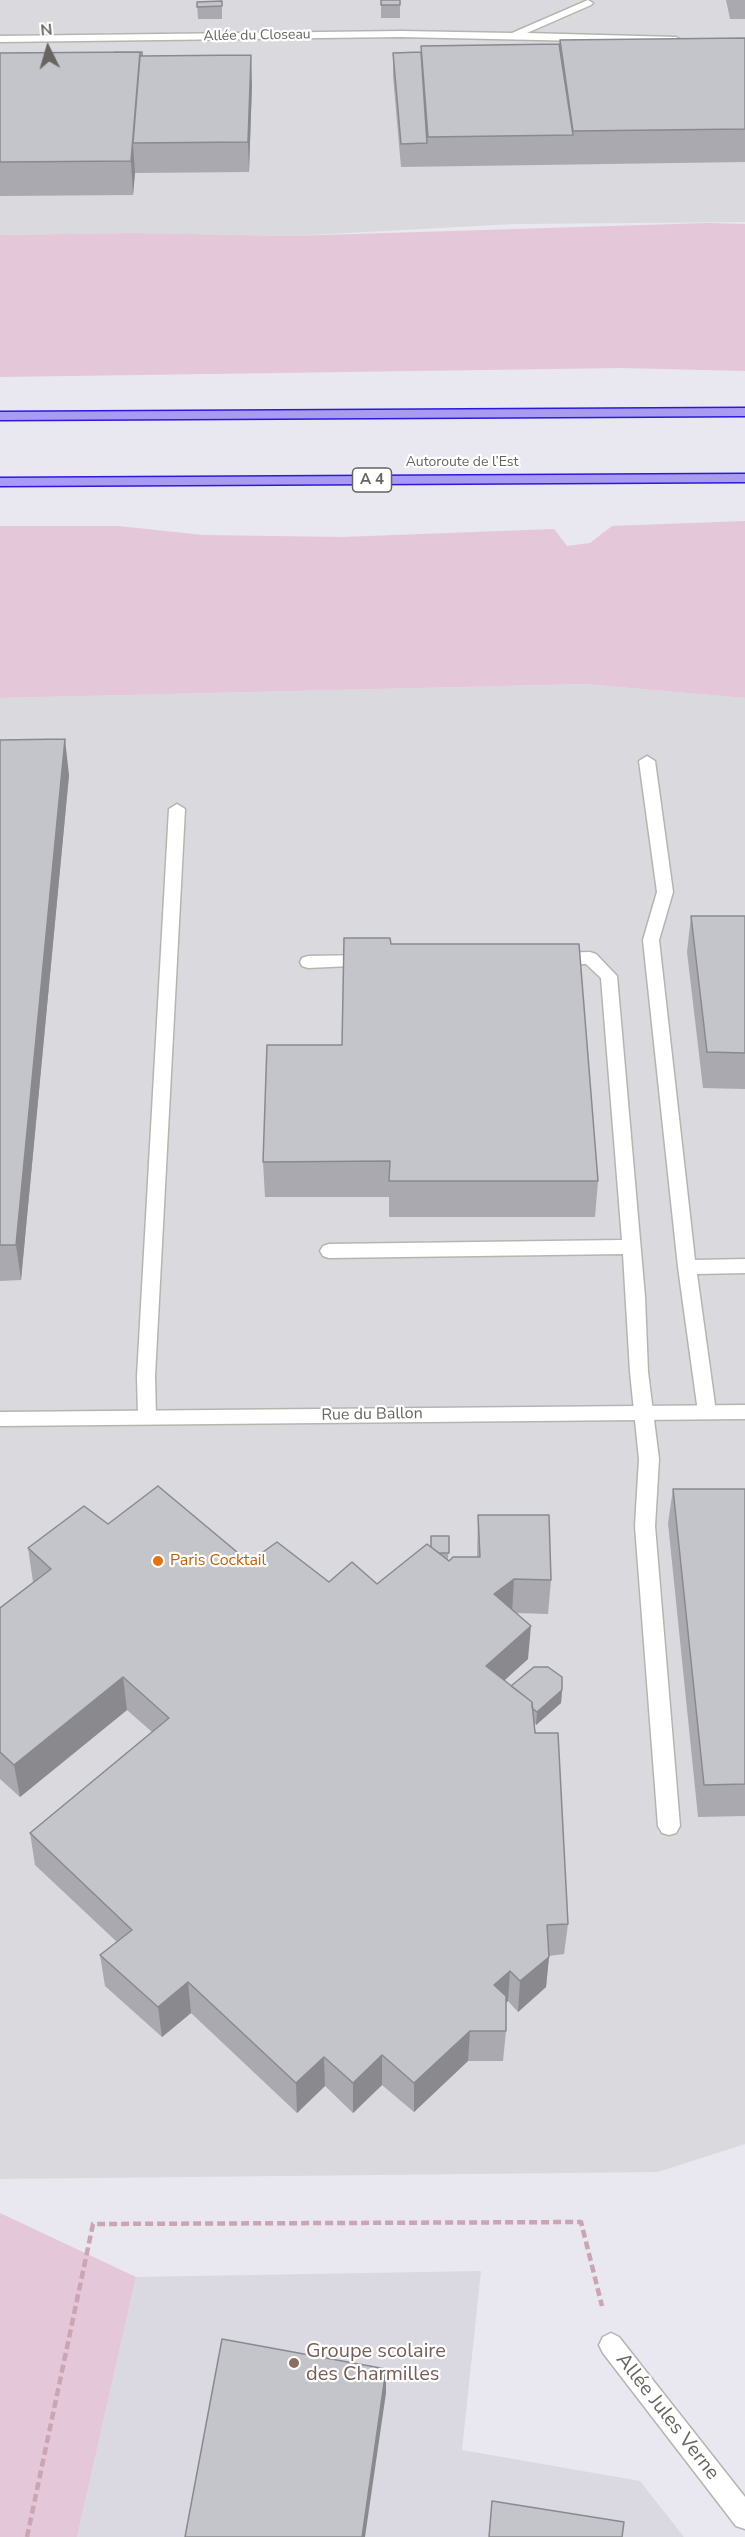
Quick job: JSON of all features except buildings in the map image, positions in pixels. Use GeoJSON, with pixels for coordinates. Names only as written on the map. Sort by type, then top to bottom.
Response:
{"type":"FeatureCollection","features":[{"type":"Feature","properties":{"kind":"highway"},"geometry":{"type":"LineString","coordinates":[[0,416],[745,412]]}},
{"type":"Feature","properties":{"kind":"highway","name":"Autoroute de l’Est"},"geometry":{"type":"LineString","coordinates":[[0,482],[745,477]]}},
{"type":"Feature","properties":{"kind":"street","name":"Allée du Closeau"},"geometry":{"type":"LineString","coordinates":[[513,35],[587,3]]}},
{"type":"Feature","properties":{"kind":"street","name":"Allée du Closeau"},"geometry":{"type":"LineString","coordinates":[[0,39],[400,34],[685,40]]}},
{"type":"Feature","properties":{"kind":"street"},"geometry":{"type":"LineString","coordinates":[[647,761],[665,892],[651,940],[687,1267],[708,1412]]}},
{"type":"Feature","properties":{"kind":"street"},"geometry":{"type":"LineString","coordinates":[[147,1417],[146,1376],[177,809]]}},
{"type":"Feature","properties":{"kind":"street"},"geometry":{"type":"LineString","coordinates":[[543,959],[590,958],[609,976],[632,1247],[639,1372],[649,1459],[645,1526],[669,1826]]}},
{"type":"Feature","properties":{"kind":"street"},"geometry":{"type":"LineString","coordinates":[[308,962],[379,961]]}},
{"type":"Feature","properties":{"kind":"street"},"geometry":{"type":"LineString","coordinates":[[329,1251],[632,1247]]}},
{"type":"Feature","properties":{"kind":"street"},"geometry":{"type":"LineString","coordinates":[[687,1267],[745,1266]]}},
{"type":"Feature","properties":{"kind":"street","name":"Rue du Ballon"},"geometry":{"type":"LineString","coordinates":[[0,1419],[745,1412]]}},
{"type":"Feature","properties":{"kind":"street","name":"Allée Jules Verne"},"geometry":{"type":"LineString","coordinates":[[612,2345],[745,2517]]}},
{"type":"Feature","properties":{"kind":"path"},"geometry":{"type":"LineString","coordinates":[[27,2537],[93,2224],[581,2222],[612,2345]]}},
{"type":"Feature","properties":{"kind":"shaded area"},"geometry":{"type":"Polygon","coordinates":[[[0,0],[745,0],[745,222],[514,224],[291,236],[136,233],[0,235],[0,0]]]}},
{"type":"Feature","properties":{"kind":"shaded area"},"geometry":{"type":"Polygon","coordinates":[[[708,223],[745,224],[745,371],[621,368],[0,377],[0,235],[136,233],[291,236],[708,223]]]}},
{"type":"Feature","properties":{"kind":"shaded area"},"geometry":{"type":"Polygon","coordinates":[[[745,521],[745,698],[585,684],[0,698],[0,526],[118,526],[203,535],[342,537],[554,529],[567,546],[590,543],[612,526],[745,521]]]}},
{"type":"Feature","properties":{"kind":"shaded area"},"geometry":{"type":"Polygon","coordinates":[[[585,684],[745,698],[745,2144],[658,2172],[0,2179],[0,698],[585,684]]]}},
{"type":"Feature","properties":{"kind":"shaded area"},"geometry":{"type":"Polygon","coordinates":[[[0,2213],[136,2277],[77,2537],[0,2537],[0,2213]]]}},
{"type":"Feature","properties":{"kind":"shaded area","name":"Groupe scolaire des Charmilles"},"geometry":{"type":"Polygon","coordinates":[[[481,2271],[462,2450],[640,2481],[684,2537],[77,2537],[136,2277],[481,2271]]]}},
{"type":"Feature","properties":{"kind":"place","name":"Paris Cocktail"},"geometry":{"type":"Point","coordinates":[158,1561]}},
{"type":"Feature","properties":{"kind":"place","name":"Groupe scolaire des Charmilles"},"geometry":{"type":"Point","coordinates":[294,2363]}}]}
